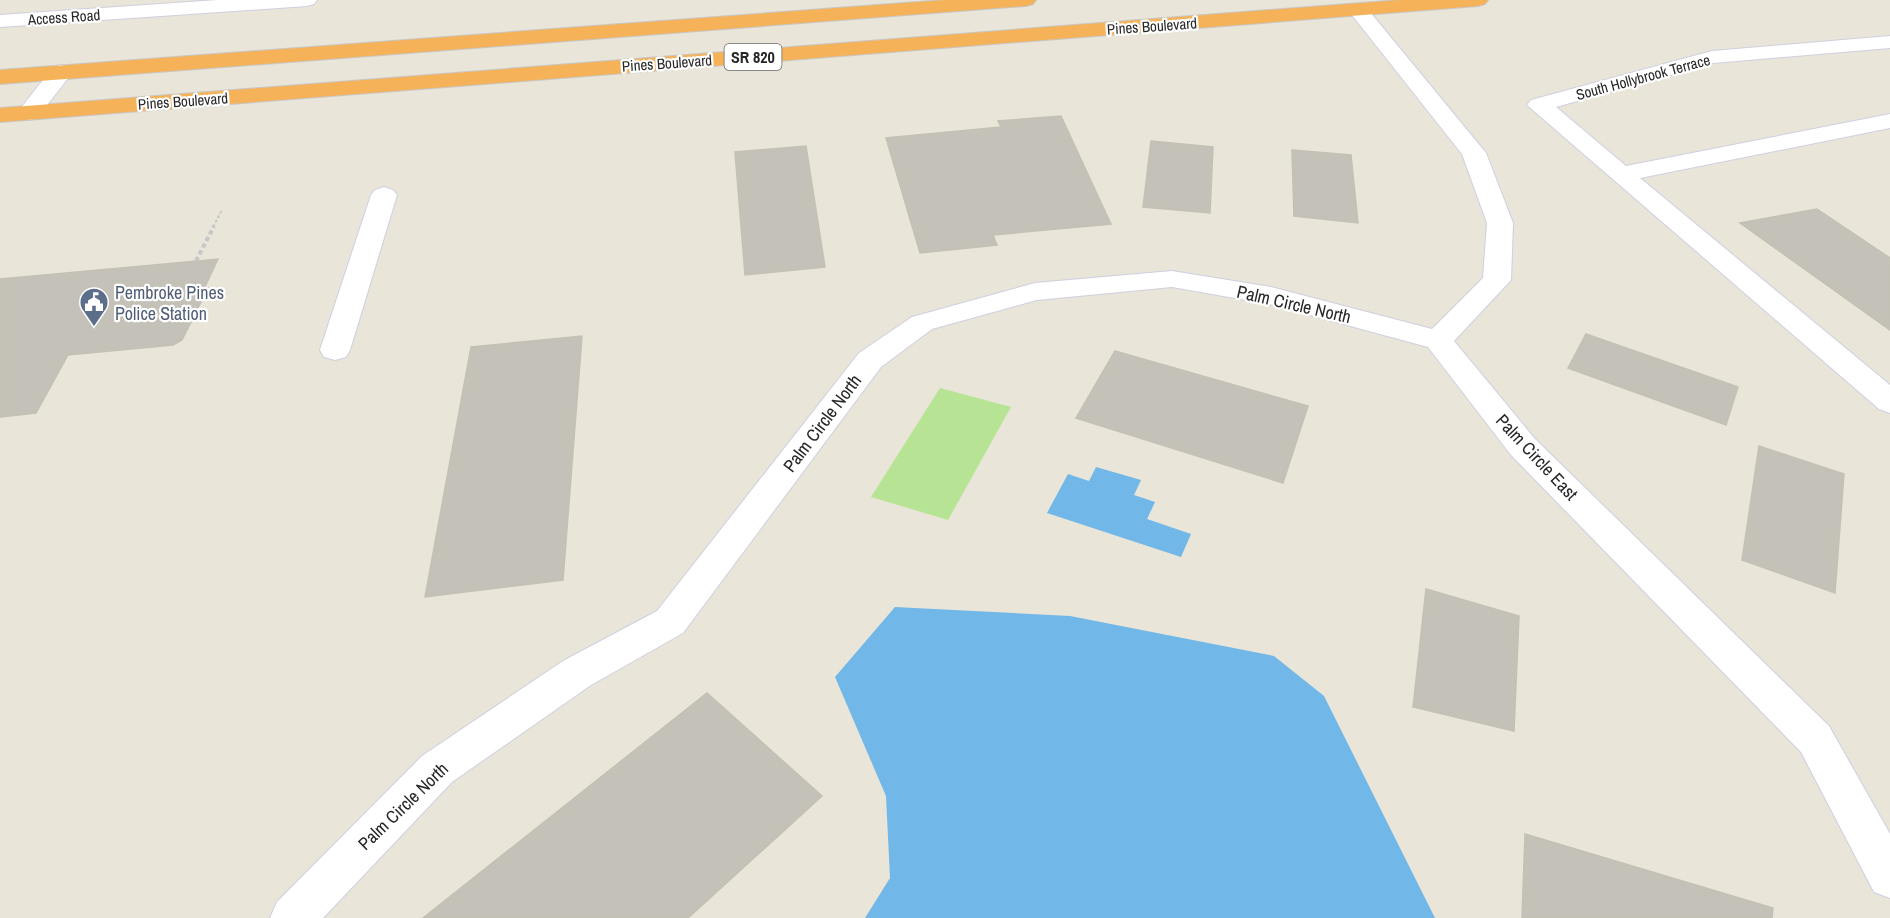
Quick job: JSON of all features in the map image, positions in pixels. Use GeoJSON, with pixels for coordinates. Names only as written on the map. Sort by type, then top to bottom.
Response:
{"type":"FeatureCollection","features":[{"type":"Feature","properties":{"kind":"highway","name":"Pines Boulevard"},"geometry":{"type":"LineString","coordinates":[[0,77],[1026,0]]}},
{"type":"Feature","properties":{"kind":"highway","name":"Pines Boulevard"},"geometry":{"type":"LineString","coordinates":[[0,115],[1355,5],[1478,0]]}},
{"type":"Feature","properties":{"kind":"street","name":"Access Road"},"geometry":{"type":"LineString","coordinates":[[0,21],[307,0]]}},
{"type":"Feature","properties":{"kind":"street"},"geometry":{"type":"LineString","coordinates":[[1355,5],[1399,63],[1474,153],[1500,223],[1497,280],[1438,340]]}},
{"type":"Feature","properties":{"kind":"street","name":"South Hollybrook Terrace"},"geometry":{"type":"LineString","coordinates":[[1890,42],[1712,57],[1539,105],[1890,402]]}},
{"type":"Feature","properties":{"kind":"street"},"geometry":{"type":"LineString","coordinates":[[29,113],[61,72]]}},
{"type":"Feature","properties":{"kind":"street"},"geometry":{"type":"LineString","coordinates":[[1621,174],[1890,121]]}},
{"type":"Feature","properties":{"kind":"street"},"geometry":{"type":"LineString","coordinates":[[335,350],[384,195]]}},
{"type":"Feature","properties":{"kind":"street","name":"Palm Circle North"},"geometry":{"type":"LineString","coordinates":[[293,918],[437,769],[577,673],[670,622],[870,360],[922,323],[1035,292],[1172,279],[1271,296],[1438,340]]}},
{"type":"Feature","properties":{"kind":"street","name":"Palm Circle East"},"geometry":{"type":"LineString","coordinates":[[1438,340],[1523,447],[1815,739],[1890,877]]}},
{"type":"Feature","properties":{"kind":"path"},"geometry":{"type":"LineString","coordinates":[[196,261],[222,210]]}},
{"type":"Feature","properties":{"kind":"green space"},"geometry":{"type":"Polygon","coordinates":[[[940,388],[1011,407],[948,520],[871,497],[940,388]]]}},
{"type":"Feature","properties":{"kind":"water"},"geometry":{"type":"Polygon","coordinates":[[[1096,467],[1141,480],[1134,495],[1155,502],[1147,519],[1191,534],[1181,557],[1047,513],[1068,474],[1089,481],[1096,467]]]}},
{"type":"Feature","properties":{"kind":"water"},"geometry":{"type":"Polygon","coordinates":[[[895,607],[1070,616],[1274,656],[1324,696],[1435,918],[865,918],[890,878],[886,796],[835,677],[895,607]]]}},
{"type":"Feature","properties":{"kind":"building"},"geometry":{"type":"Polygon","coordinates":[[[1061,116],[1111,224],[993,235],[997,245],[920,253],[886,138],[1001,127],[998,121],[1061,116]]]}},
{"type":"Feature","properties":{"kind":"building"},"geometry":{"type":"Polygon","coordinates":[[[1151,141],[1213,147],[1210,213],[1143,207],[1151,141]]]}},
{"type":"Feature","properties":{"kind":"building"},"geometry":{"type":"Polygon","coordinates":[[[806,146],[825,267],[745,275],[735,152],[806,146]]]}},
{"type":"Feature","properties":{"kind":"building"},"geometry":{"type":"Polygon","coordinates":[[[1292,150],[1351,155],[1358,223],[1294,216],[1292,150]]]}},
{"type":"Feature","properties":{"kind":"building"},"geometry":{"type":"Polygon","coordinates":[[[1817,209],[1890,258],[1890,330],[1740,223],[1817,209]]]}},
{"type":"Feature","properties":{"kind":"building","name":"Pembroke Pines Police Station"},"geometry":{"type":"Polygon","coordinates":[[[218,259],[204,289],[208,288],[182,340],[173,345],[68,355],[36,413],[0,417],[0,279],[218,259]]]}},
{"type":"Feature","properties":{"kind":"building"},"geometry":{"type":"Polygon","coordinates":[[[1586,334],[1738,387],[1726,425],[1568,368],[1586,334]]]}},
{"type":"Feature","properties":{"kind":"building"},"geometry":{"type":"Polygon","coordinates":[[[582,336],[563,580],[425,597],[471,347],[582,336]]]}},
{"type":"Feature","properties":{"kind":"building"},"geometry":{"type":"Polygon","coordinates":[[[1115,351],[1308,406],[1283,483],[1076,418],[1115,351]]]}},
{"type":"Feature","properties":{"kind":"building"},"geometry":{"type":"Polygon","coordinates":[[[1759,446],[1844,474],[1835,593],[1742,560],[1759,446]]]}},
{"type":"Feature","properties":{"kind":"building"},"geometry":{"type":"Polygon","coordinates":[[[1426,589],[1519,616],[1514,731],[1413,707],[1426,589]]]}},
{"type":"Feature","properties":{"kind":"building"},"geometry":{"type":"Polygon","coordinates":[[[707,693],[822,796],[688,918],[423,918],[707,693]]]}},
{"type":"Feature","properties":{"kind":"building"},"geometry":{"type":"Polygon","coordinates":[[[1525,834],[1773,908],[1772,918],[1522,918],[1525,834]]]}},
{"type":"Feature","properties":{"kind":"place","name":"Pembroke Pines Police Station"},"geometry":{"type":"Point","coordinates":[94,328]}}]}
